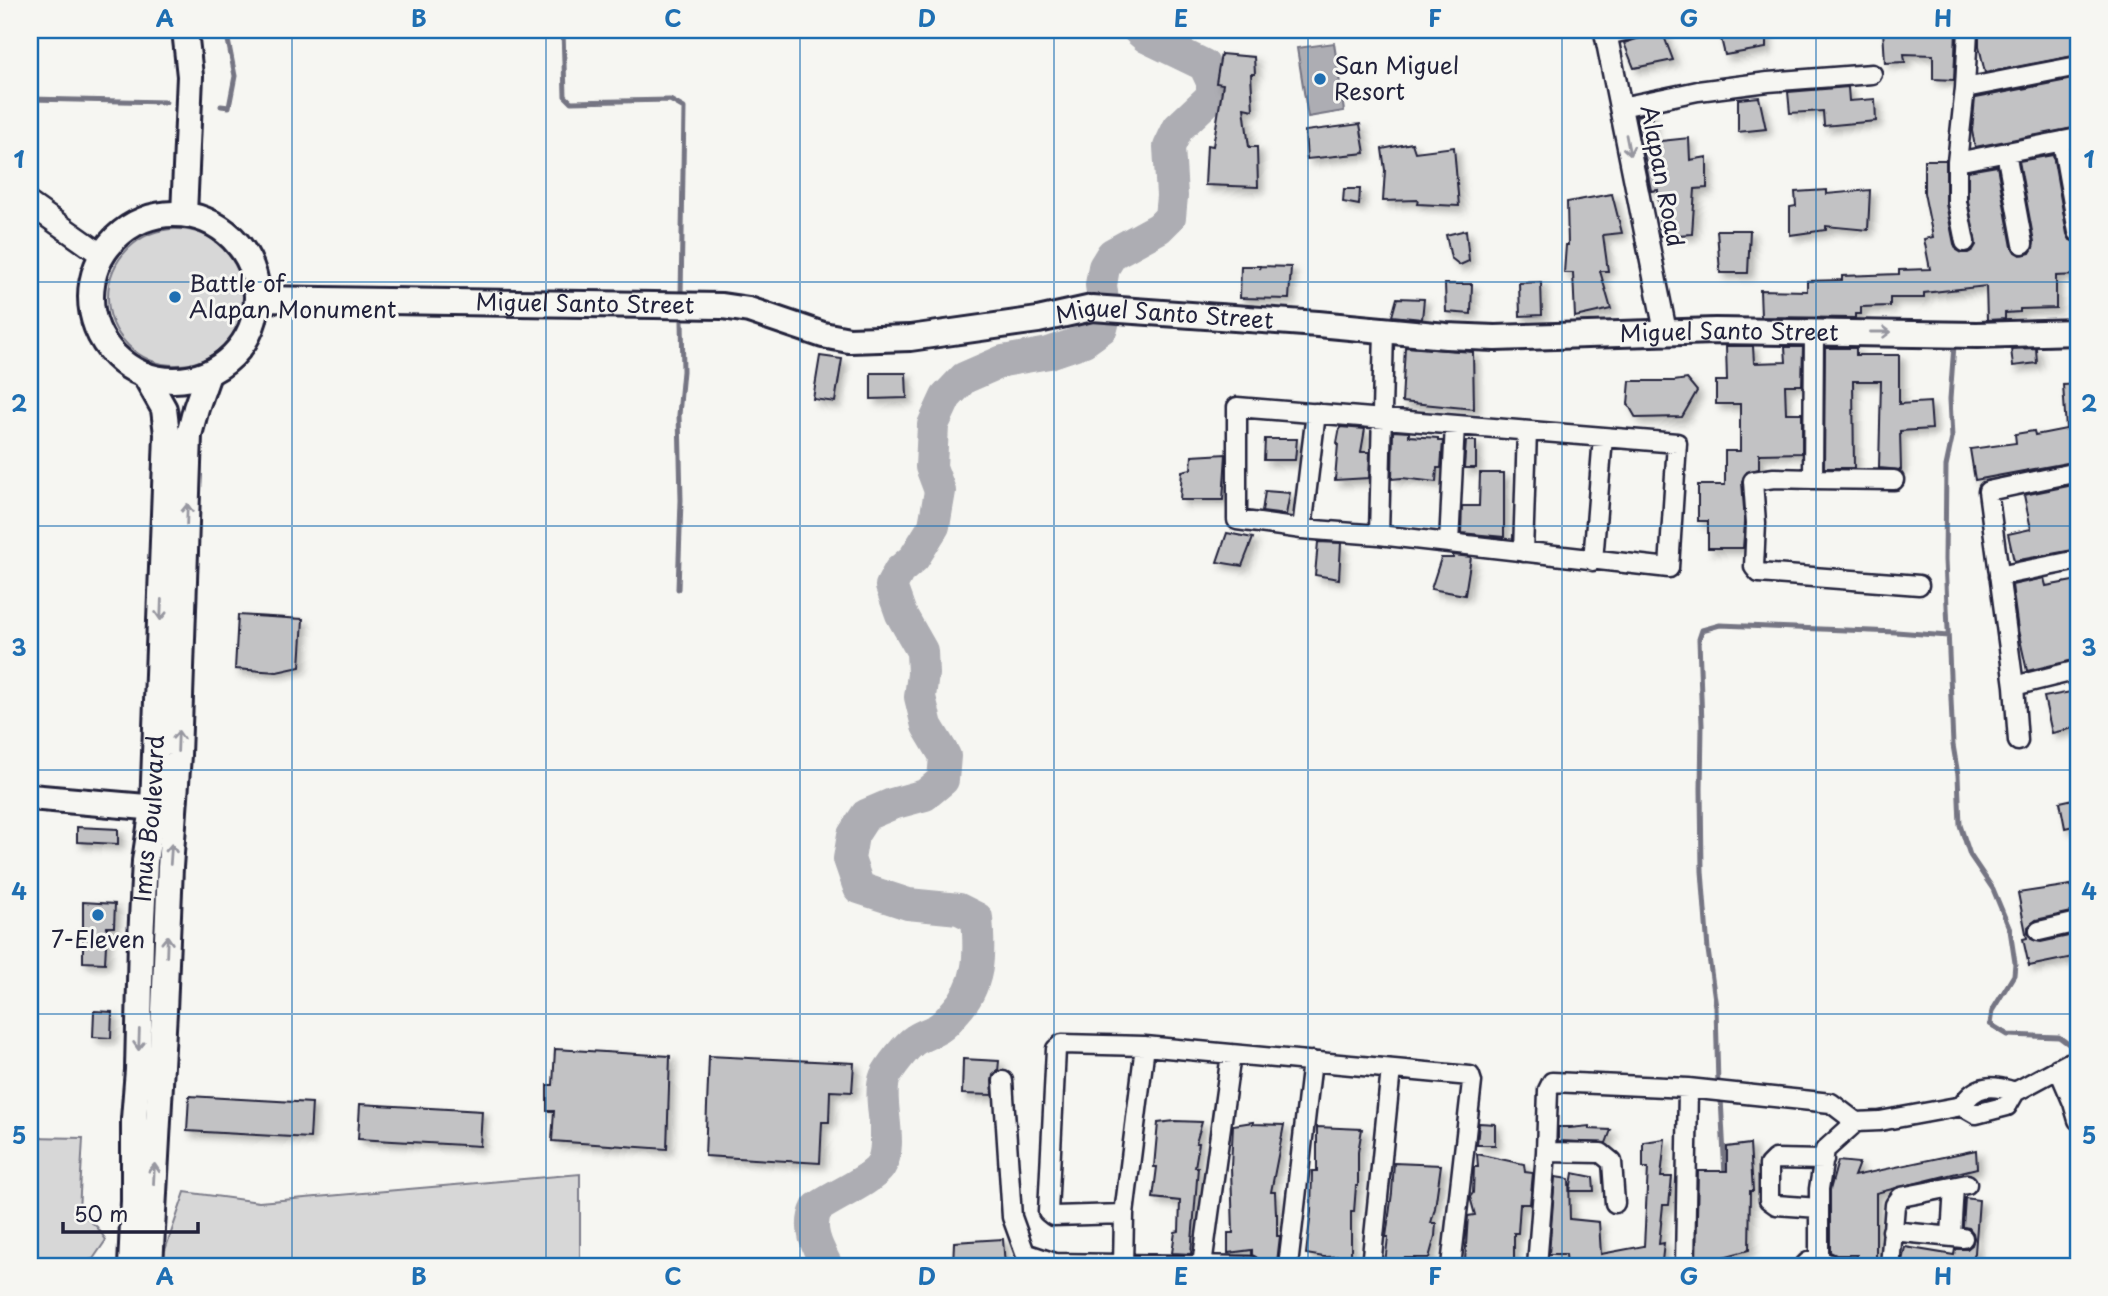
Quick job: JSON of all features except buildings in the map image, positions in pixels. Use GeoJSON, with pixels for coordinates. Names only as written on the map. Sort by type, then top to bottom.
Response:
{"type":"FeatureCollection","features":[{"type":"Feature","properties":{"kind":"main road"},"geometry":{"type":"LineString","coordinates":[[184,214],[190,76],[185,30]]}},
{"type":"Feature","properties":{"kind":"main road"},"geometry":{"type":"LineString","coordinates":[[184,214],[218,225],[233,237],[253,267],[258,299],[254,323],[246,340],[223,365],[208,374],[166,380],[145,375],[120,361],[102,340],[93,319],[90,296],[92,280],[102,256],[117,236],[132,225],[149,218],[184,214]]}},
{"type":"Feature","properties":{"kind":"main road","name":"Miguel Santo Street"},"geometry":{"type":"LineString","coordinates":[[258,299],[722,306],[763,314],[837,339],[867,341],[910,338],[1038,320],[1092,308],[1495,338],[1715,331],[1976,335],[2078,332]]}},
{"type":"Feature","properties":{"kind":"main road","name":"Imus Boulevard"},"geometry":{"type":"LineString","coordinates":[[131,1266],[145,861],[178,755],[190,435],[195,408],[208,374]]}},
{"type":"Feature","properties":{"kind":"main road","name":"Imus Boulevard"},"geometry":{"type":"LineString","coordinates":[[145,375],[164,409],[167,434],[164,1011],[150,1266]]}},
{"type":"Feature","properties":{"kind":"main road"},"geometry":{"type":"LineString","coordinates":[[30,797],[163,809]]}},
{"type":"Feature","properties":{"kind":"street"},"geometry":{"type":"LineString","coordinates":[[1606,33],[1629,30]]}},
{"type":"Feature","properties":{"kind":"street"},"geometry":{"type":"LineString","coordinates":[[1965,242],[1957,202],[1957,162],[1968,30]]}},
{"type":"Feature","properties":{"kind":"street","name":"Alapan Road"},"geometry":{"type":"LineString","coordinates":[[1606,33],[1667,334]]}},
{"type":"Feature","properties":{"kind":"street"},"geometry":{"type":"LineString","coordinates":[[1965,88],[2078,66]]}},
{"type":"Feature","properties":{"kind":"street"},"geometry":{"type":"LineString","coordinates":[[1621,107],[1698,91],[1872,74]]}},
{"type":"Feature","properties":{"kind":"street"},"geometry":{"type":"LineString","coordinates":[[1957,162],[2070,139],[2078,232]]}},
{"type":"Feature","properties":{"kind":"street"},"geometry":{"type":"LineString","coordinates":[[2006,152],[2023,244]]}},
{"type":"Feature","properties":{"kind":"street"},"geometry":{"type":"LineString","coordinates":[[30,204],[102,256]]}},
{"type":"Feature","properties":{"kind":"street"},"geometry":{"type":"LineString","coordinates":[[1378,536],[1384,330]]}},
{"type":"Feature","properties":{"kind":"street"},"geometry":{"type":"LineString","coordinates":[[1813,480],[1814,333]]}},
{"type":"Feature","properties":{"kind":"street"},"geometry":{"type":"LineString","coordinates":[[1237,407],[1315,413],[1677,443],[1669,568],[1237,520],[1237,407]]}},
{"type":"Feature","properties":{"kind":"street"},"geometry":{"type":"LineString","coordinates":[[1302,529],[1315,413]]}},
{"type":"Feature","properties":{"kind":"street"},"geometry":{"type":"LineString","coordinates":[[1449,544],[1455,425]]}},
{"type":"Feature","properties":{"kind":"street"},"geometry":{"type":"LineString","coordinates":[[1523,552],[1527,431]]}},
{"type":"Feature","properties":{"kind":"street"},"geometry":{"type":"LineString","coordinates":[[1593,561],[1604,437]]}},
{"type":"Feature","properties":{"kind":"street"},"geometry":{"type":"LineString","coordinates":[[2018,741],[2014,685],[1988,491],[2078,472]]}},
{"type":"Feature","properties":{"kind":"street"},"geometry":{"type":"LineString","coordinates":[[1894,480],[1774,478],[1753,481],[1756,523],[1754,567],[1759,573],[1919,584]]}},
{"type":"Feature","properties":{"kind":"street"},"geometry":{"type":"LineString","coordinates":[[1999,576],[2078,560]]}},
{"type":"Feature","properties":{"kind":"street"},"geometry":{"type":"LineString","coordinates":[[2014,685],[2078,670]]}},
{"type":"Feature","properties":{"kind":"street"},"geometry":{"type":"LineString","coordinates":[[2039,931],[2078,922]]}},
{"type":"Feature","properties":{"kind":"street"},"geometry":{"type":"LineString","coordinates":[[1124,1214],[1053,1216],[1048,1212],[1056,1049],[1062,1044],[1145,1046],[1470,1076],[1472,1078],[1451,1266]]}},
{"type":"Feature","properties":{"kind":"street"},"geometry":{"type":"LineString","coordinates":[[1123,1266],[1124,1214],[1145,1046]]}},
{"type":"Feature","properties":{"kind":"street"},"geometry":{"type":"LineString","coordinates":[[1202,1265],[1231,1054]]}},
{"type":"Feature","properties":{"kind":"street"},"geometry":{"type":"LineString","coordinates":[[1537,1266],[1549,1086],[1552,1082],[1688,1088],[1830,1103],[1856,1122],[1880,1121],[1962,1106],[1968,1096],[1983,1088],[1996,1086],[2015,1092],[2078,1058]]}},
{"type":"Feature","properties":{"kind":"street"},"geometry":{"type":"LineString","coordinates":[[1288,1266],[1312,1061]]}},
{"type":"Feature","properties":{"kind":"street"},"geometry":{"type":"LineString","coordinates":[[2058,1068],[2078,1120]]}},
{"type":"Feature","properties":{"kind":"street"},"geometry":{"type":"LineString","coordinates":[[1371,1266],[1391,1069]]}},
{"type":"Feature","properties":{"kind":"street"},"geometry":{"type":"LineString","coordinates":[[1003,1081],[1012,1217],[1025,1253],[1055,1263],[1250,1266]]}},
{"type":"Feature","properties":{"kind":"street"},"geometry":{"type":"LineString","coordinates":[[1685,1266],[1688,1088]]}},
{"type":"Feature","properties":{"kind":"street"},"geometry":{"type":"LineString","coordinates":[[1818,1264],[1819,1189],[1825,1150],[1856,1122]]}},
{"type":"Feature","properties":{"kind":"street"},"geometry":{"type":"LineString","coordinates":[[1546,1152],[1601,1153],[1612,1162],[1615,1203]]}},
{"type":"Feature","properties":{"kind":"street"},"geometry":{"type":"LineString","coordinates":[[1819,1208],[1776,1205],[1769,1200],[1769,1165],[1775,1159],[1824,1160]]}},
{"type":"Feature","properties":{"kind":"street"},"geometry":{"type":"LineString","coordinates":[[1890,1266],[1892,1231],[1895,1205],[1901,1197],[1961,1186],[1957,1237],[1892,1231]]}},
{"type":"Feature","properties":{"kind":"shaded area","name":"San Miguel Resort"},"geometry":{"type":"Polygon","coordinates":[[[1334,43],[1344,111],[1308,117],[1297,48],[1334,43]]]}},
{"type":"Feature","properties":{"kind":"shaded area"},"geometry":{"type":"Polygon","coordinates":[[[176,229],[202,234],[224,249],[239,271],[244,297],[239,323],[224,345],[202,360],[176,365],[150,360],[128,345],[113,323],[108,297],[113,271],[128,249],[150,234],[176,229]]]}},
{"type":"Feature","properties":{"kind":"shaded area"},"geometry":{"type":"Polygon","coordinates":[[[30,1137],[83,1138],[79,1211],[97,1227],[106,1240],[93,1259],[67,1266],[30,1266],[30,1137]]]}},
{"type":"Feature","properties":{"kind":"shaded area"},"geometry":{"type":"Polygon","coordinates":[[[580,1174],[580,1266],[160,1265],[185,1192],[259,1202],[580,1174]]]}},
{"type":"Feature","properties":{"kind":"waterway"},"geometry":{"type":"LineString","coordinates":[[221,106],[229,107],[235,76],[226,30]]}},
{"type":"Feature","properties":{"kind":"waterway"},"geometry":{"type":"LineString","coordinates":[[563,30],[565,96],[571,102],[670,100],[684,108],[681,297]]}},
{"type":"Feature","properties":{"kind":"waterway"},"geometry":{"type":"LineString","coordinates":[[827,1266],[813,1230],[817,1208],[880,1167],[886,1146],[883,1098],[885,1077],[898,1057],[912,1043],[936,1030],[949,1019],[963,1002],[977,968],[977,918],[959,909],[908,904],[859,888],[849,859],[853,835],[866,815],[925,795],[943,780],[945,756],[927,726],[920,697],[922,651],[901,614],[891,586],[899,571],[914,558],[934,526],[940,491],[931,467],[933,425],[946,397],[964,378],[1003,361],[1049,353],[1084,341],[1102,328],[1105,316],[1101,285],[1104,267],[1112,254],[1159,228],[1170,217],[1172,196],[1169,147],[1178,128],[1212,96],[1212,82],[1204,65],[1146,37],[1138,30]]}},
{"type":"Feature","properties":{"kind":"waterway"},"geometry":{"type":"LineString","coordinates":[[30,99],[166,102]]}},
{"type":"Feature","properties":{"kind":"waterway"},"geometry":{"type":"LineString","coordinates":[[678,589],[682,321]]}},
{"type":"Feature","properties":{"kind":"waterway"},"geometry":{"type":"LineString","coordinates":[[1954,345],[1950,399],[1952,438],[1946,466],[1945,560],[1953,745],[1958,775],[1960,825],[1970,855],[1993,889],[2010,930],[2015,963],[2014,975],[1992,1011],[1990,1024],[2008,1035],[2059,1037],[2078,1051]]}},
{"type":"Feature","properties":{"kind":"waterway"},"geometry":{"type":"LineString","coordinates":[[1718,1085],[1716,1007],[1708,950],[1702,871],[1699,639],[1702,630],[1720,625],[1948,636]]}},
{"type":"Feature","properties":{"kind":"waterway"},"geometry":{"type":"LineString","coordinates":[[1721,1098],[1725,1176]]}},
{"type":"Feature","properties":{"kind":"waterway"},"geometry":{"type":"LineString","coordinates":[[1727,1252],[1728,1266]]}},
{"type":"Feature","properties":{"kind":"place","name":"San Miguel Resort"},"geometry":{"type":"Point","coordinates":[1320,79]}},
{"type":"Feature","properties":{"kind":"place","name":"Battle of Alapan Monument"},"geometry":{"type":"Point","coordinates":[175,297]}},
{"type":"Feature","properties":{"kind":"place","name":"7-Eleven"},"geometry":{"type":"Point","coordinates":[98,915]}}]}
